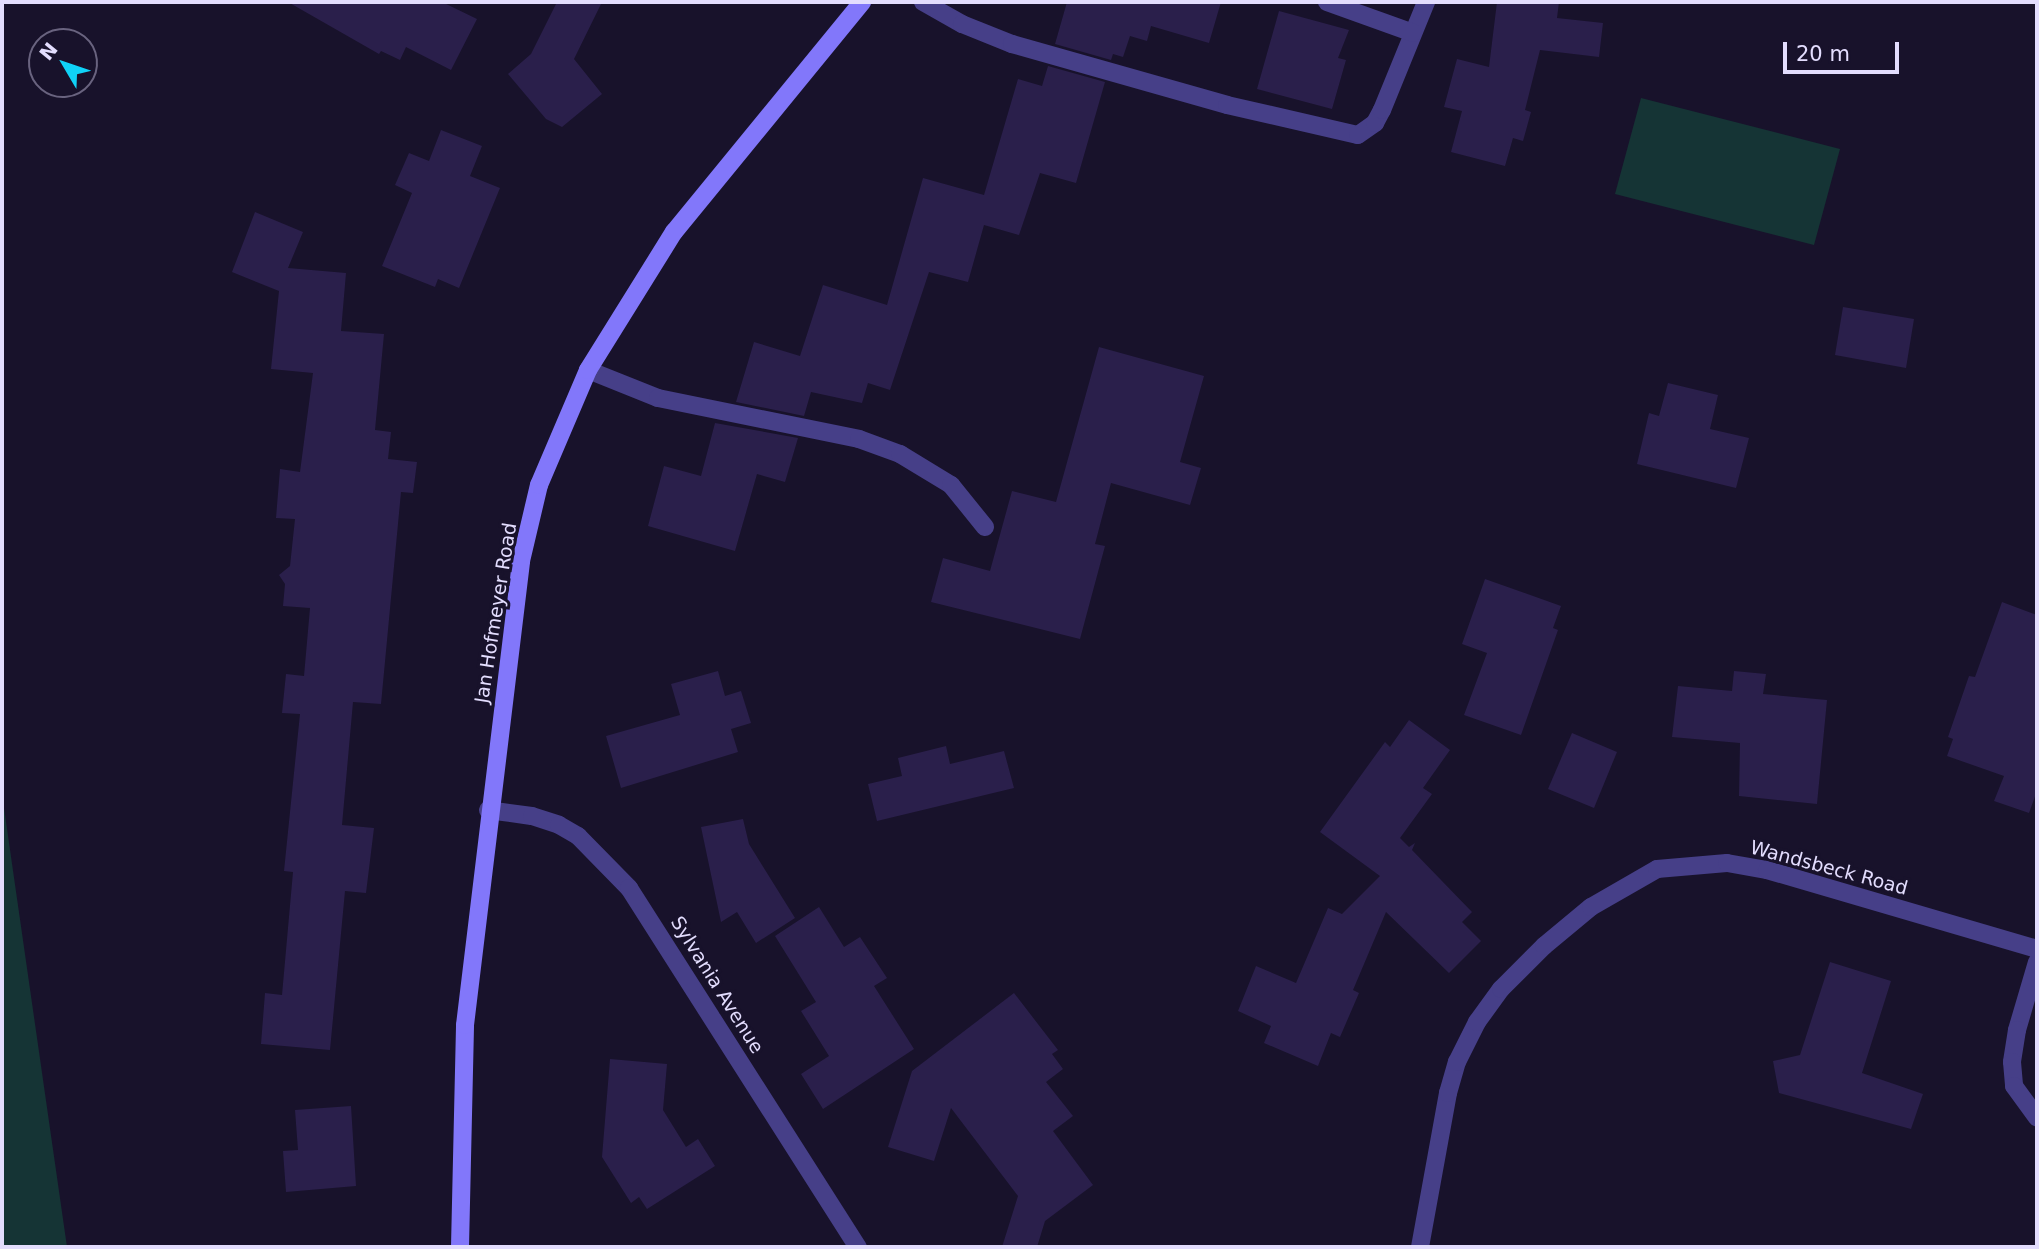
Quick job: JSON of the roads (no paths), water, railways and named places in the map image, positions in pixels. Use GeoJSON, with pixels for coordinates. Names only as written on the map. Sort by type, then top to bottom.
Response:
{"type":"FeatureCollection","features":[{"type":"Feature","properties":{"kind":"street","name":"Jan Hofmeyer Road"},"geometry":{"type":"LineString","coordinates":[[460,1247],[465,1025],[488,810],[521,561],[539,485],[588,370],[674,232],[860,2]]}},
{"type":"Feature","properties":{"kind":"street"},"geometry":{"type":"LineString","coordinates":[[923,2],[1000,40],[1227,105],[1358,135],[1375,123],[1382,110],[1426,2]]}},
{"type":"Feature","properties":{"kind":"street"},"geometry":{"type":"LineString","coordinates":[[1327,2],[1413,33]]}},
{"type":"Feature","properties":{"kind":"street"},"geometry":{"type":"LineString","coordinates":[[588,370],[658,398],[859,439],[900,454],[951,485],[985,527]]}},
{"type":"Feature","properties":{"kind":"street","name":"Sylvania Avenue"},"geometry":{"type":"LineString","coordinates":[[488,810],[532,816],[559,825],[578,836],[629,888],[858,1247]]}},
{"type":"Feature","properties":{"kind":"street","name":"Wandsbeck Road"},"geometry":{"type":"LineString","coordinates":[[1420,1247],[1448,1093],[1457,1062],[1477,1022],[1501,989],[1544,946],[1591,907],[1657,869],[1727,863],[1767,870],[2037,949]]}},
{"type":"Feature","properties":{"kind":"street"},"geometry":{"type":"LineString","coordinates":[[2037,962],[2017,1030],[2012,1062],[2014,1086],[2037,1118]]}}]}
